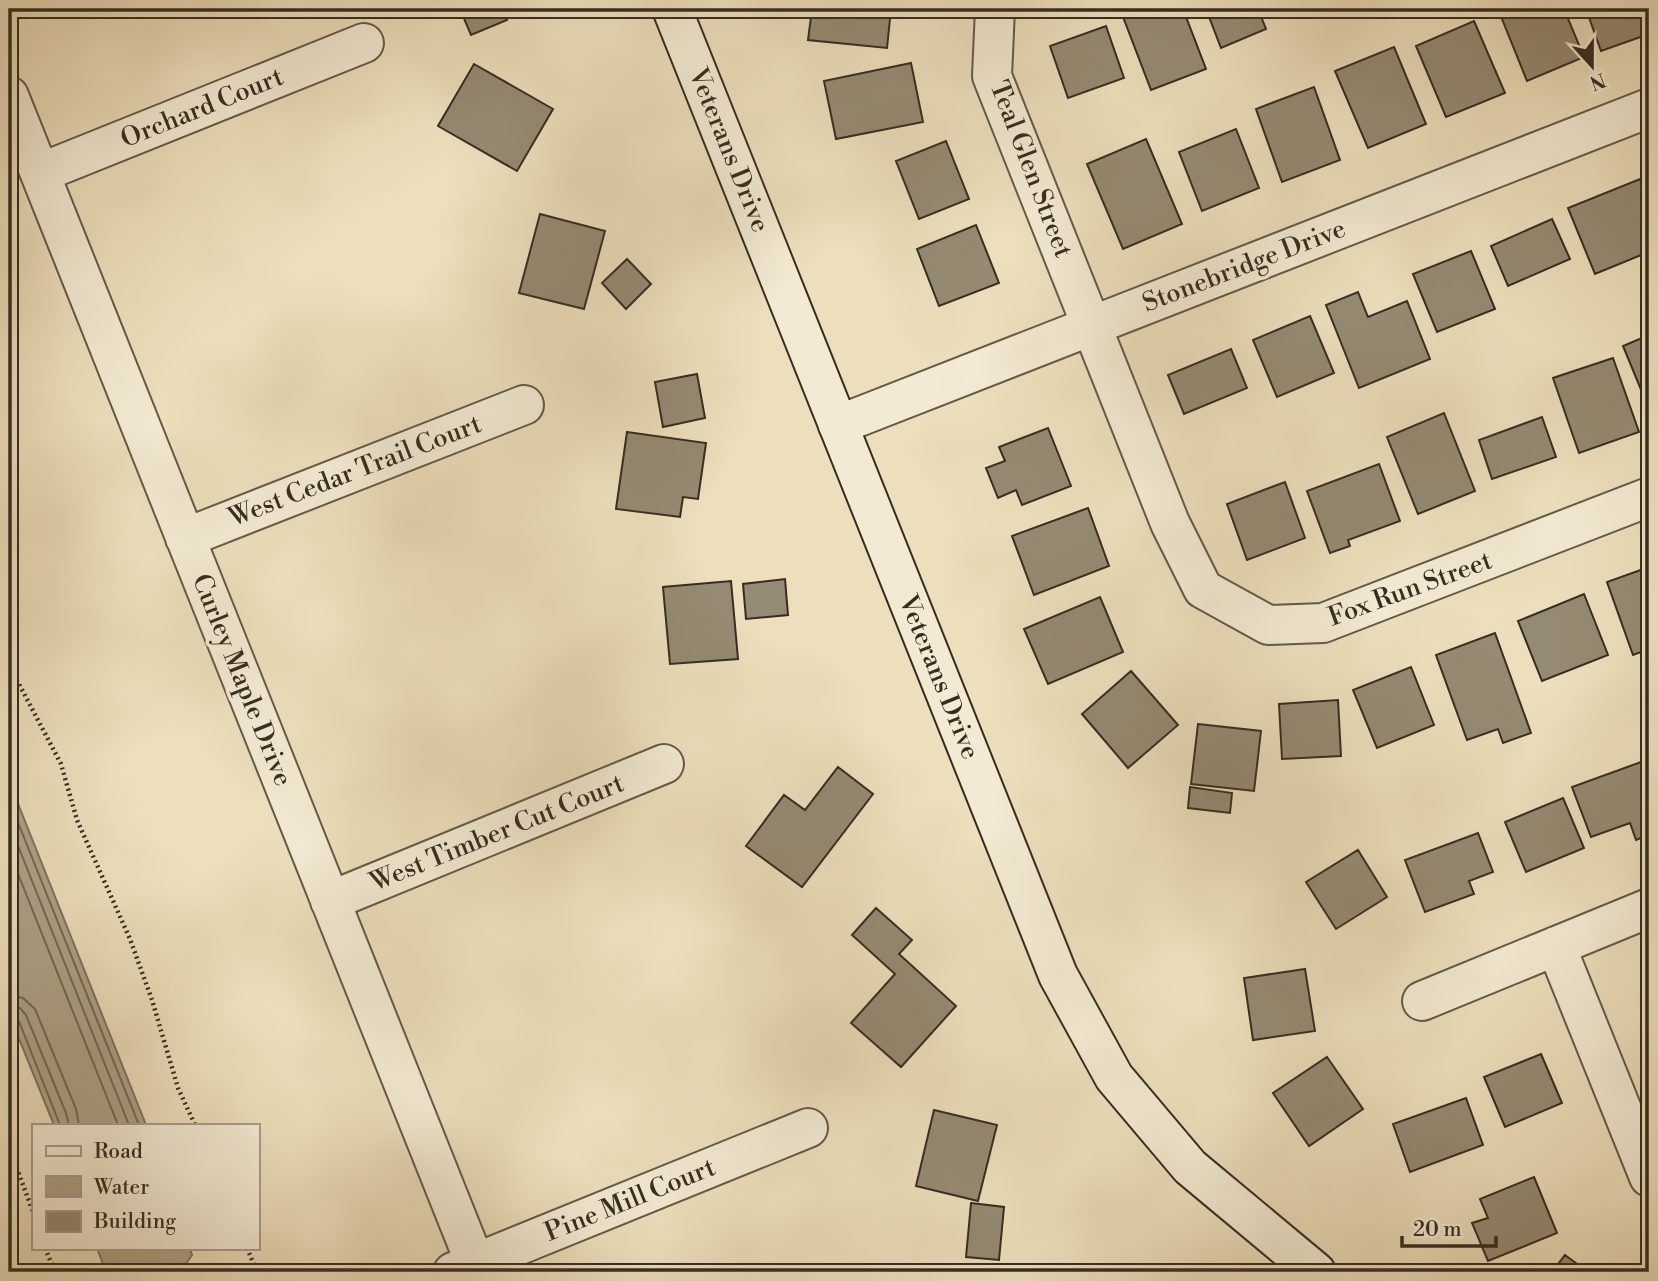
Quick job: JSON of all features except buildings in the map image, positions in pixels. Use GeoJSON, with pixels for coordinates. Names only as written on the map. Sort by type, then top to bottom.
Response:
{"type":"FeatureCollection","features":[{"type":"Feature","properties":{"kind":"street","name":"Veterans Drive"},"geometry":{"type":"LineString","coordinates":[[672,9],[1058,975],[1114,1077],[1190,1167],[1315,1272]]}},
{"type":"Feature","properties":{"kind":"street","name":"Teal Glen Street"},"geometry":{"type":"LineString","coordinates":[[995,9],[992,76],[1091,326]]}},
{"type":"Feature","properties":{"kind":"street","name":"Orchard Court"},"geometry":{"type":"LineString","coordinates":[[40,173],[364,43]]}},
{"type":"Feature","properties":{"kind":"street","name":"Curley Maple Drive"},"geometry":{"type":"LineString","coordinates":[[9,96],[330,901],[464,1268]]}},
{"type":"Feature","properties":{"kind":"street","name":"Stonebridge Drive"},"geometry":{"type":"LineString","coordinates":[[838,425],[1649,108]]}},
{"type":"Feature","properties":{"kind":"street","name":"Fox Run Street"},"geometry":{"type":"LineString","coordinates":[[1091,326],[1170,523],[1203,589],[1268,625],[1323,623],[1649,497]]}},
{"type":"Feature","properties":{"kind":"street","name":"West Cedar Trail Court"},"geometry":{"type":"LineString","coordinates":[[186,538],[524,405]]}},
{"type":"Feature","properties":{"kind":"street","name":"West Timber Cut Court"},"geometry":{"type":"LineString","coordinates":[[330,901],[664,764]]}},
{"type":"Feature","properties":{"kind":"street"},"geometry":{"type":"LineString","coordinates":[[1422,1001],[1649,908]]}},
{"type":"Feature","properties":{"kind":"street"},"geometry":{"type":"LineString","coordinates":[[1556,946],[1649,1177]]}},
{"type":"Feature","properties":{"kind":"street","name":"Pine Mill Court"},"geometry":{"type":"LineString","coordinates":[[464,1268],[808,1128]]}},
{"type":"Feature","properties":{"kind":"path"},"geometry":{"type":"LineString","coordinates":[[9,665],[61,764],[77,820],[131,939],[178,1088],[195,1124]]}},
{"type":"Feature","properties":{"kind":"path"},"geometry":{"type":"LineString","coordinates":[[9,1147],[32,1209]]}},
{"type":"Feature","properties":{"kind":"path"},"geometry":{"type":"LineString","coordinates":[[46,1250],[55,1272]]}},
{"type":"Feature","properties":{"kind":"path"},"geometry":{"type":"LineString","coordinates":[[248,1250],[257,1272]]}},
{"type":"Feature","properties":{"kind":"water"},"geometry":{"type":"Polygon","coordinates":[[[9,781],[146,1124],[54,1124],[9,1014],[9,781]]]}},
{"type":"Feature","properties":{"kind":"water"},"geometry":{"type":"Polygon","coordinates":[[[98,1250],[191,1250],[192,1255],[180,1272],[106,1272],[98,1250]]]}}]}
